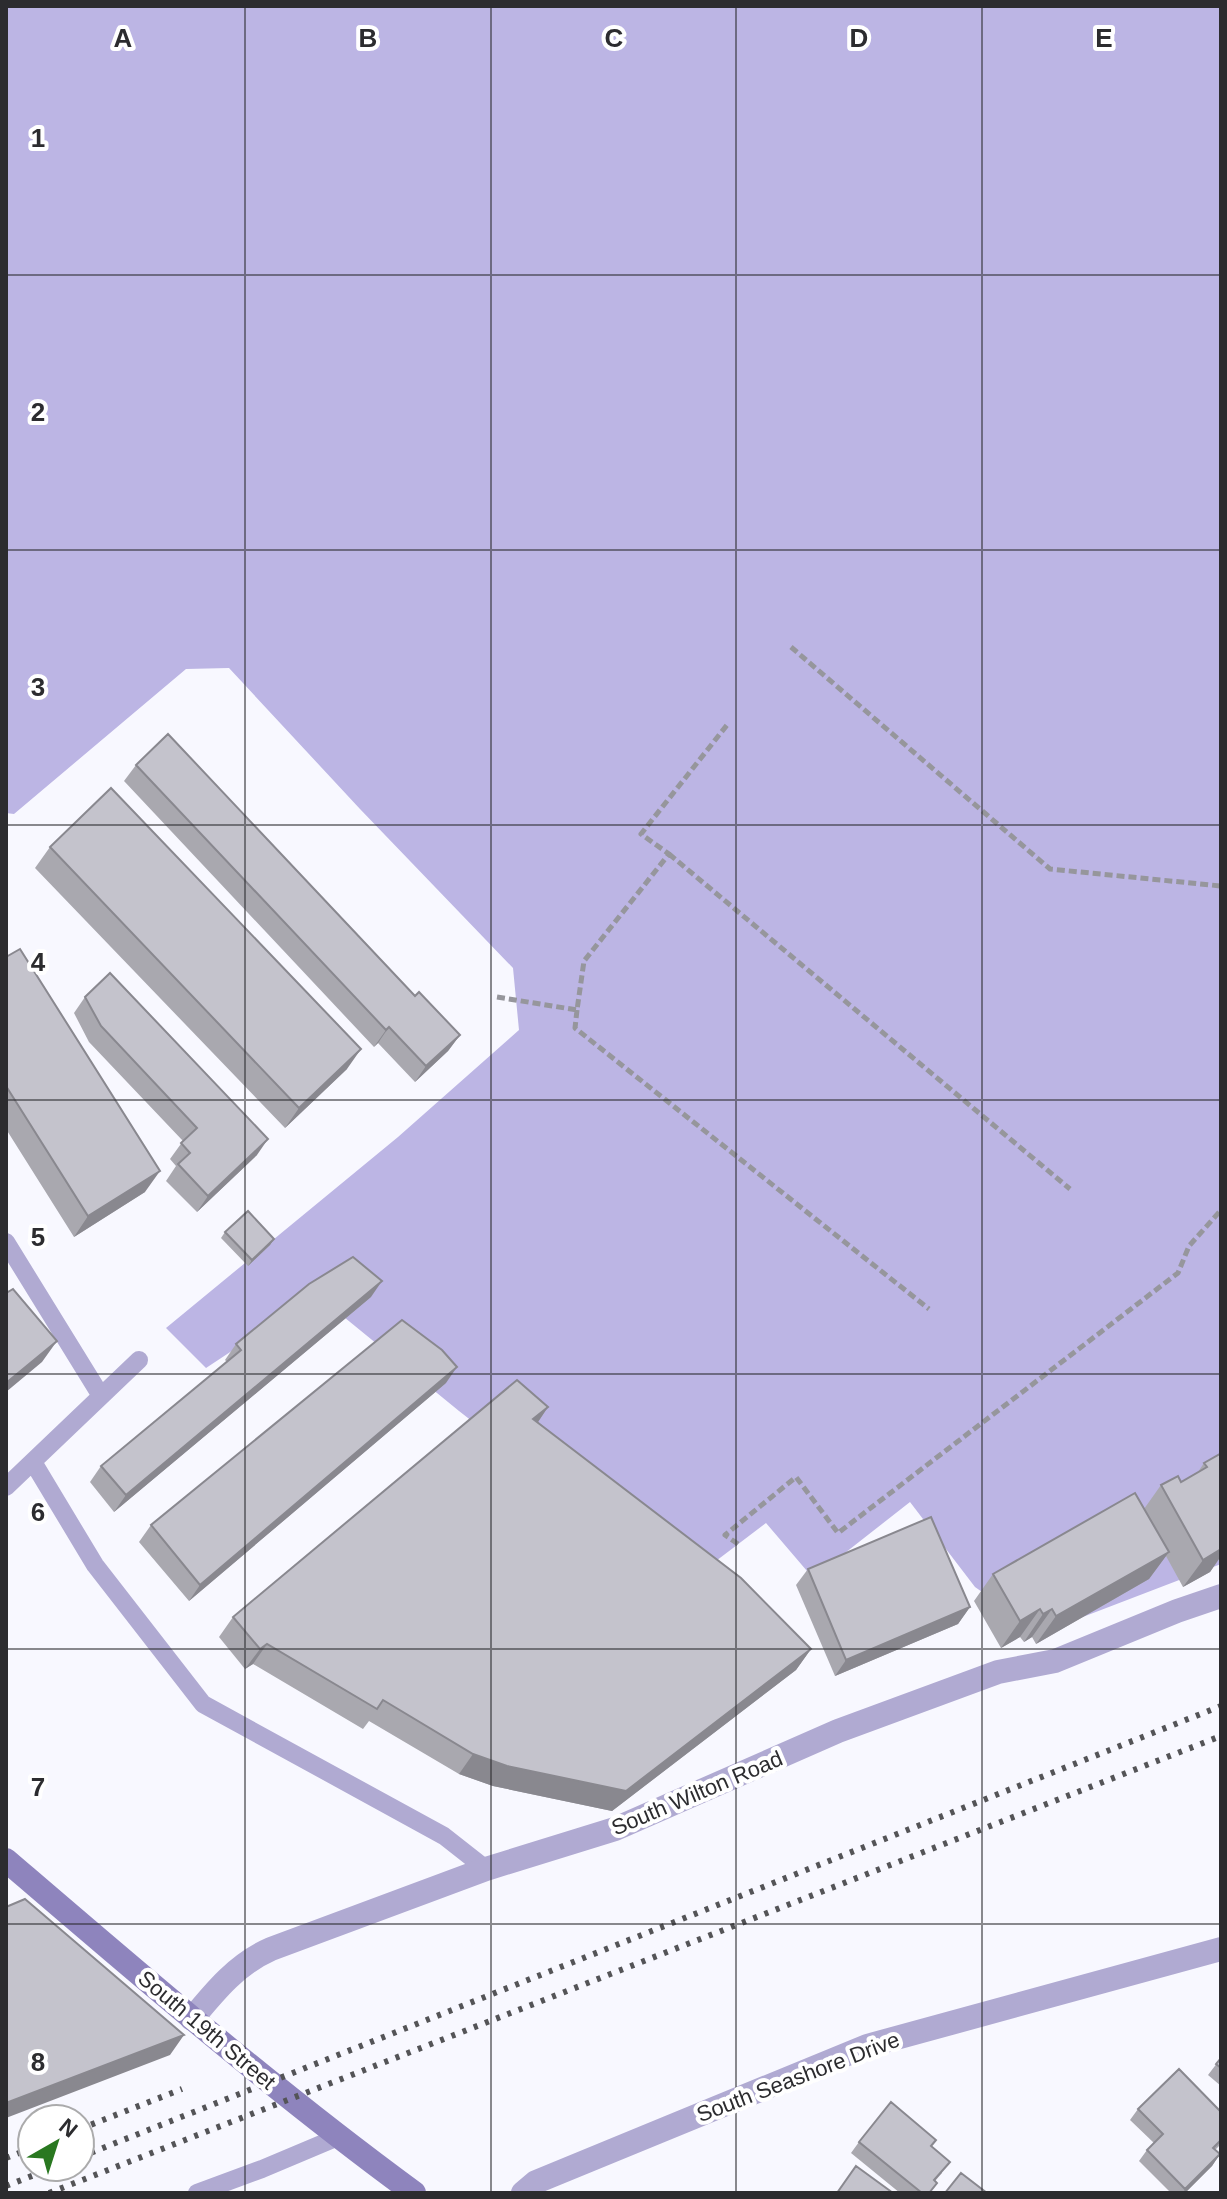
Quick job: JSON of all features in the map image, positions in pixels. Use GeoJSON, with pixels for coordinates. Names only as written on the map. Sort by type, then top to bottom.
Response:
{"type":"FeatureCollection","features":[{"type":"Feature","properties":{"kind":"street","name":"South Wilton Road"},"geometry":{"type":"LineString","coordinates":[[192,2019],[230,1976],[256,1956],[486,1869],[615,1829],[838,1731],[998,1672],[1055,1661],[1221,1596]]}},
{"type":"Feature","properties":{"kind":"street","name":"South 19th Street"},"geometry":{"type":"LineString","coordinates":[[6,1860],[192,2019],[338,2137],[414,2193]]}},
{"type":"Feature","properties":{"kind":"street","name":"South Seashore Drive"},"geometry":{"type":"LineString","coordinates":[[523,2193],[536,2182],[867,2046],[1221,1949]]}},
{"type":"Feature","properties":{"kind":"lane"},"geometry":{"type":"LineString","coordinates":[[6,1242],[101,1396]]}},
{"type":"Feature","properties":{"kind":"lane"},"geometry":{"type":"LineString","coordinates":[[6,1487],[139,1360]]}},
{"type":"Feature","properties":{"kind":"lane"},"geometry":{"type":"LineString","coordinates":[[33,1462],[95,1565],[203,1704],[444,1836],[486,1869]]}},
{"type":"Feature","properties":{"kind":"lane"},"geometry":{"type":"LineString","coordinates":[[197,2193],[338,2137]]}},
{"type":"Feature","properties":{"kind":"path"},"geometry":{"type":"LineString","coordinates":[[791,647],[1050,869],[1221,886]]}},
{"type":"Feature","properties":{"kind":"path"},"geometry":{"type":"LineString","coordinates":[[727,725],[641,834],[669,854],[1070,1189]]}},
{"type":"Feature","properties":{"kind":"path"},"geometry":{"type":"LineString","coordinates":[[669,854],[584,961],[575,1028],[929,1309]]}},
{"type":"Feature","properties":{"kind":"path"},"geometry":{"type":"LineString","coordinates":[[497,997],[577,1010]]}},
{"type":"Feature","properties":{"kind":"path"},"geometry":{"type":"LineString","coordinates":[[738,1544],[725,1535],[796,1477],[838,1533],[1178,1273],[1189,1246],[1221,1210]]}},
{"type":"Feature","properties":{"kind":"shaded area"},"geometry":{"type":"Polygon","coordinates":[[[6,6],[1221,6],[1221,1564],[1041,1633],[975,1587],[910,1502],[813,1578],[766,1523],[683,1586],[459,1411],[317,1295],[206,1368],[166,1328],[398,1137],[519,1030],[513,968],[229,668],[186,669],[14,814],[6,813],[6,6]]]}},
{"type":"Feature","properties":{"kind":"building"},"geometry":{"type":"Polygon","coordinates":[[[168,734],[415,996],[419,992],[460,1035],[426,1066],[389,1027],[386,1030],[136,765],[168,734]]]}},
{"type":"Feature","properties":{"kind":"building"},"geometry":{"type":"Polygon","coordinates":[[[111,788],[361,1049],[299,1108],[50,847],[111,788]]]}},
{"type":"Feature","properties":{"kind":"building"},"geometry":{"type":"Polygon","coordinates":[[[20,949],[160,1171],[88,1216],[6,1086],[6,957],[20,949]]]}},
{"type":"Feature","properties":{"kind":"building"},"geometry":{"type":"Polygon","coordinates":[[[110,973],[268,1139],[208,1196],[178,1164],[190,1153],[181,1143],[197,1128],[101,1026],[85,997],[110,973]]]}},
{"type":"Feature","properties":{"kind":"building"},"geometry":{"type":"Polygon","coordinates":[[[248,1211],[274,1239],[252,1260],[225,1232],[248,1211]]]}},
{"type":"Feature","properties":{"kind":"building"},"geometry":{"type":"Polygon","coordinates":[[[353,1257],[382,1281],[126,1495],[101,1466],[241,1350],[236,1344],[309,1284],[353,1257]]]}},
{"type":"Feature","properties":{"kind":"building"},"geometry":{"type":"Polygon","coordinates":[[[6,1289],[8,1292],[13,1289],[57,1341],[6,1383],[6,1289]]]}},
{"type":"Feature","properties":{"kind":"building"},"geometry":{"type":"Polygon","coordinates":[[[402,1320],[442,1350],[457,1367],[200,1585],[151,1525],[402,1320]]]}},
{"type":"Feature","properties":{"kind":"building"},"geometry":{"type":"Polygon","coordinates":[[[517,1380],[548,1407],[533,1419],[741,1578],[811,1649],[626,1791],[507,1766],[473,1754],[383,1700],[377,1709],[267,1644],[260,1649],[233,1617],[517,1380]]]}},
{"type":"Feature","properties":{"kind":"building"},"geometry":{"type":"Polygon","coordinates":[[[1220,1454],[1221,1549],[1203,1560],[1161,1485],[1178,1476],[1181,1482],[1207,1467],[1204,1463],[1220,1454]]]}},
{"type":"Feature","properties":{"kind":"building"},"geometry":{"type":"Polygon","coordinates":[[[1135,1493],[1169,1552],[1056,1616],[1052,1609],[1043,1614],[1040,1609],[1020,1621],[993,1574],[1135,1493]]]}},
{"type":"Feature","properties":{"kind":"building"},"geometry":{"type":"Polygon","coordinates":[[[931,1517],[970,1607],[846,1660],[808,1569],[931,1517]]]}},
{"type":"Feature","properties":{"kind":"building"},"geometry":{"type":"Polygon","coordinates":[[[25,1899],[184,2035],[6,2103],[6,1907],[25,1899]]]}},
{"type":"Feature","properties":{"kind":"building"},"geometry":{"type":"Polygon","coordinates":[[[1179,2069],[1221,2112],[1221,2140],[1213,2148],[1220,2154],[1185,2189],[1147,2150],[1163,2134],[1138,2109],[1179,2069]]]}},
{"type":"Feature","properties":{"kind":"building"},"geometry":{"type":"Polygon","coordinates":[[[891,2102],[936,2140],[931,2146],[950,2162],[934,2180],[937,2183],[929,2193],[922,2193],[859,2142],[891,2102]]]}},
{"type":"Feature","properties":{"kind":"building"},"geometry":{"type":"Polygon","coordinates":[[[856,2166],[893,2193],[837,2193],[856,2166]]]}},
{"type":"Feature","properties":{"kind":"building"},"geometry":{"type":"Polygon","coordinates":[[[961,2173],[987,2193],[945,2193],[961,2173]]]}},
{"type":"Feature","properties":{"kind":"railway"},"geometry":{"type":"LineString","coordinates":[[96,2151],[1221,1706]]}},
{"type":"Feature","properties":{"kind":"railway"},"geometry":{"type":"LineString","coordinates":[[49,2193],[1221,1736]]}},
{"type":"Feature","properties":{"kind":"railway"},"geometry":{"type":"LineString","coordinates":[[96,2123],[182,2089]]}},
{"type":"Feature","properties":{"kind":"railway"},"geometry":{"type":"LineString","coordinates":[[6,2158],[16,2154]]}},
{"type":"Feature","properties":{"kind":"railway"},"geometry":{"type":"LineString","coordinates":[[6,2186],[16,2182]]}}]}
